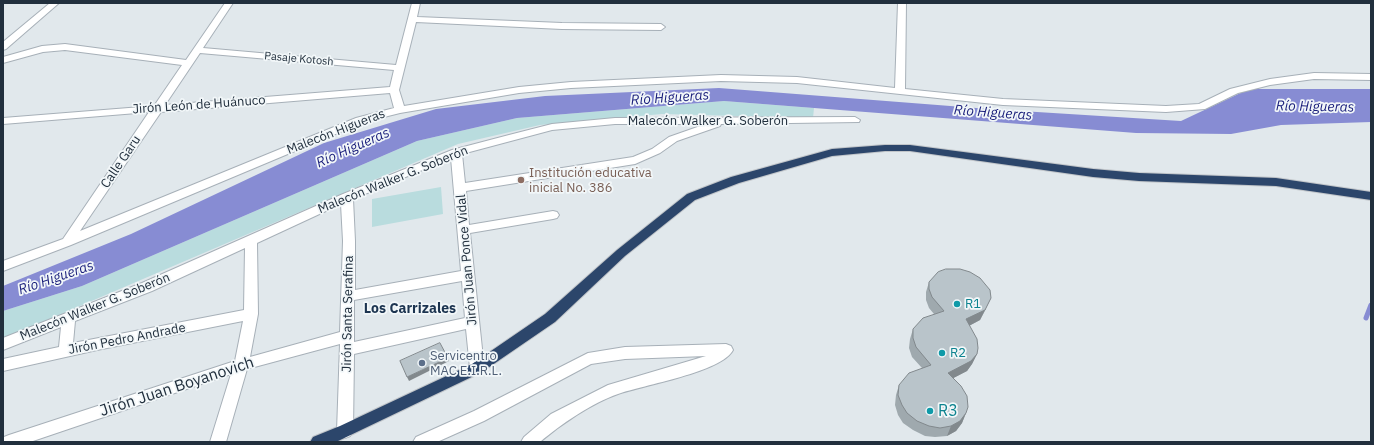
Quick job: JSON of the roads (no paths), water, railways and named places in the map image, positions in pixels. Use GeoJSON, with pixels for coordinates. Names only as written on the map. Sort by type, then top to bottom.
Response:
{"type":"FeatureCollection","features":[{"type":"Feature","properties":{"kind":"highway"},"geometry":{"type":"LineString","coordinates":[[318,442],[345,432],[477,368],[550,318],[621,253],[691,197],[736,180],[832,153],[885,148],[910,148],[1086,172],[1139,177],[1276,182],[1371,196]]}},
{"type":"Feature","properties":{"kind":"street"},"geometry":{"type":"LineString","coordinates":[[3,47],[55,3]]}},
{"type":"Feature","properties":{"kind":"street","name":"Calle Garu"},"geometry":{"type":"LineString","coordinates":[[67,242],[190,63],[229,3]]}},
{"type":"Feature","properties":{"kind":"street"},"geometry":{"type":"LineString","coordinates":[[400,110],[394,90],[413,19],[416,3],[412,3]]}},
{"type":"Feature","properties":{"kind":"street"},"geometry":{"type":"LineString","coordinates":[[900,92],[902,3]]}},
{"type":"Feature","properties":{"kind":"street"},"geometry":{"type":"LineString","coordinates":[[413,19],[562,26],[661,27]]}},
{"type":"Feature","properties":{"kind":"street"},"geometry":{"type":"LineString","coordinates":[[3,60],[42,49],[65,47],[190,63]]}},
{"type":"Feature","properties":{"kind":"street","name":"Pasaje Kotosh"},"geometry":{"type":"LineString","coordinates":[[198,50],[400,68]]}},
{"type":"Feature","properties":{"kind":"street","name":"Malecón Higueras"},"geometry":{"type":"LineString","coordinates":[[3,266],[67,242],[360,120],[400,110],[519,90],[571,85],[688,81],[722,78],[790,80],[1003,102],[1166,109],[1201,107],[1234,91],[1270,82],[1314,76],[1371,77]]}},
{"type":"Feature","properties":{"kind":"street","name":"Jirón León de Huánuco"},"geometry":{"type":"LineString","coordinates":[[3,121],[394,90]]}},
{"type":"Feature","properties":{"kind":"street"},"geometry":{"type":"LineString","coordinates":[[668,120],[673,139]]}},
{"type":"Feature","properties":{"kind":"street"},"geometry":{"type":"LineString","coordinates":[[460,188],[635,160],[656,151],[673,139],[725,120]]}},
{"type":"Feature","properties":{"kind":"street","name":"Malecón Walker G. Soberón"},"geometry":{"type":"LineString","coordinates":[[3,344],[147,287],[346,197],[456,152],[552,127],[615,121],[855,120]]}},
{"type":"Feature","properties":{"kind":"street","name":"Jirón Juan Ponce Vidal"},"geometry":{"type":"LineString","coordinates":[[456,152],[477,368]]}},
{"type":"Feature","properties":{"kind":"street","name":"Jirón Santa Serafina"},"geometry":{"type":"LineString","coordinates":[[345,432],[349,241],[346,197]]}},
{"type":"Feature","properties":{"kind":"street"},"geometry":{"type":"LineString","coordinates":[[464,230],[553,215]]}},
{"type":"Feature","properties":{"kind":"street"},"geometry":{"type":"LineString","coordinates":[[218,442],[241,365],[251,314],[252,240]]}},
{"type":"Feature","properties":{"kind":"street"},"geometry":{"type":"LineString","coordinates":[[348,296],[468,274]]}},
{"type":"Feature","properties":{"kind":"street","name":"Jirón Pedro Andrade"},"geometry":{"type":"LineString","coordinates":[[3,365],[251,314]]}},
{"type":"Feature","properties":{"kind":"street"},"geometry":{"type":"LineString","coordinates":[[66,351],[68,319]]}},
{"type":"Feature","properties":{"kind":"street","name":"Jirón Juan Boyanovich"},"geometry":{"type":"LineString","coordinates":[[8,442],[241,365],[348,342],[472,322]]}},
{"type":"Feature","properties":{"kind":"street"},"geometry":{"type":"LineString","coordinates":[[421,442],[479,416],[588,359],[625,353],[726,350],[711,361],[613,389],[556,419],[529,442]]}},
{"type":"Feature","properties":{"kind":"water","name":"Río Higueras"},"geometry":{"type":"Polygon","coordinates":[[[719,88],[989,109],[1181,121],[1249,89],[1371,89],[1371,122],[1281,125],[1231,134],[1136,133],[724,101],[517,118],[417,141],[82,286],[3,311],[3,286],[131,234],[324,143],[436,109],[545,96],[719,88]]]}},
{"type":"Feature","properties":{"kind":"waterway"},"geometry":{"type":"LineString","coordinates":[[1366,318],[1371,305]]}},
{"type":"Feature","properties":{"kind":"place","name":"Institución educativa inicial No. 386"},"geometry":{"type":"Point","coordinates":[521,180]}},
{"type":"Feature","properties":{"kind":"place","name":"R1"},"geometry":{"type":"Point","coordinates":[957,304]}},
{"type":"Feature","properties":{"kind":"place","name":"R2"},"geometry":{"type":"Point","coordinates":[942,353]}},
{"type":"Feature","properties":{"kind":"place","name":"Servicentro MAC E.I.R.L."},"geometry":{"type":"Point","coordinates":[422,363]}},
{"type":"Feature","properties":{"kind":"place","name":"R3"},"geometry":{"type":"Point","coordinates":[930,411]}},
{"type":"Feature","properties":{"kind":"district","name":"Los Carrizales"},"geometry":{"type":"Point","coordinates":[410,309]}}]}
